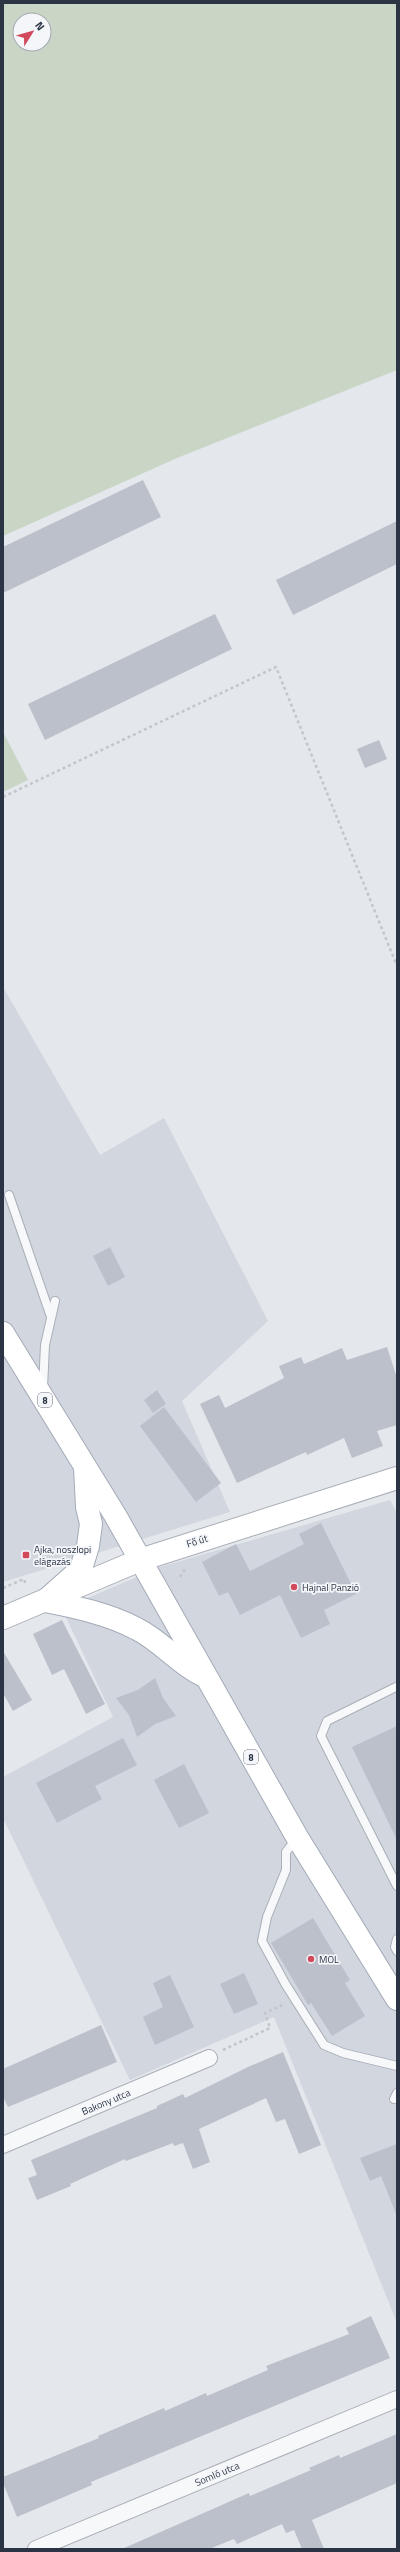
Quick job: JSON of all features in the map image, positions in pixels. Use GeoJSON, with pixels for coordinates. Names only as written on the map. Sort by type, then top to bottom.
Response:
{"type":"FeatureCollection","features":[{"type":"Feature","properties":{"kind":"main road","name":"8"},"geometry":{"type":"LineString","coordinates":[[3,1333],[140,1560],[297,1837],[397,1998]]}},
{"type":"Feature","properties":{"kind":"main road"},"geometry":{"type":"LineString","coordinates":[[45,1601],[81,1569],[92,1524],[87,1507],[85,1468]]}},
{"type":"Feature","properties":{"kind":"main road","name":"Fő út"},"geometry":{"type":"LineString","coordinates":[[3,1618],[140,1560],[397,1478]]}},
{"type":"Feature","properties":{"kind":"main road"},"geometry":{"type":"LineString","coordinates":[[45,1601],[78,1608],[137,1629],[166,1649],[186,1667],[205,1677]]}},
{"type":"Feature","properties":{"kind":"street","name":"Bakony utca"},"geometry":{"type":"LineString","coordinates":[[3,2145],[209,2058]]}},
{"type":"Feature","properties":{"kind":"street","name":"Somló utca"},"geometry":{"type":"LineString","coordinates":[[36,2549],[397,2399]]}},
{"type":"Feature","properties":{"kind":"lane"},"geometry":{"type":"LineString","coordinates":[[9,1195],[51,1317]]}},
{"type":"Feature","properties":{"kind":"lane"},"geometry":{"type":"LineString","coordinates":[[43,1397],[45,1345],[55,1301]]}},
{"type":"Feature","properties":{"kind":"lane"},"geometry":{"type":"LineString","coordinates":[[396,1687],[327,1721],[321,1736],[397,1886]]}},
{"type":"Feature","properties":{"kind":"lane"},"geometry":{"type":"LineString","coordinates":[[297,1837],[286,1852],[286,1870],[268,1917],[262,1941],[286,1985],[324,2045],[343,2053],[397,2066]]}},
{"type":"Feature","properties":{"kind":"lane"},"geometry":{"type":"LineString","coordinates":[[397,1939],[395,1947],[397,1951]]}},
{"type":"Feature","properties":{"kind":"path"},"geometry":{"type":"LineString","coordinates":[[3,797],[276,667],[397,966]]}},
{"type":"Feature","properties":{"kind":"path"},"geometry":{"type":"LineString","coordinates":[[209,2058],[270,2028],[265,2013],[282,2004]]}},
{"type":"Feature","properties":{"kind":"shaded area"},"geometry":{"type":"Polygon","coordinates":[[[3,987],[100,1155],[164,1118],[268,1321],[182,1401],[230,1512],[3,1582],[3,987]]]}},
{"type":"Feature","properties":{"kind":"shaded area"},"geometry":{"type":"Polygon","coordinates":[[[390,1500],[397,1513],[397,2323],[274,2017],[130,2080],[3,1818],[3,1777],[113,1717],[62,1609],[160,1567],[390,1500]]]}},
{"type":"Feature","properties":{"kind":"green space"},"geometry":{"type":"Polygon","coordinates":[[[3,3],[397,3],[397,370],[177,458],[3,536],[3,3]]]}},
{"type":"Feature","properties":{"kind":"green space"},"geometry":{"type":"Polygon","coordinates":[[[3,732],[28,780],[3,792],[3,732]]]}},
{"type":"Feature","properties":{"kind":"building"},"geometry":{"type":"Polygon","coordinates":[[[143,480],[161,517],[3,593],[3,547],[143,480]]]}},
{"type":"Feature","properties":{"kind":"building"},"geometry":{"type":"Polygon","coordinates":[[[397,521],[397,564],[293,615],[276,580],[397,521]]]}},
{"type":"Feature","properties":{"kind":"building"},"geometry":{"type":"Polygon","coordinates":[[[215,614],[232,649],[45,740],[28,704],[215,614]]]}},
{"type":"Feature","properties":{"kind":"building"},"geometry":{"type":"Polygon","coordinates":[[[379,740],[387,759],[365,768],[357,749],[379,740]]]}},
{"type":"Feature","properties":{"kind":"building"},"geometry":{"type":"Polygon","coordinates":[[[110,1247],[125,1277],[108,1286],[93,1256],[110,1247]]]}},
{"type":"Feature","properties":{"kind":"building"},"geometry":{"type":"Polygon","coordinates":[[[387,1347],[397,1378],[397,1425],[377,1431],[383,1446],[352,1458],[344,1438],[307,1455],[306,1452],[237,1483],[200,1404],[219,1395],[225,1408],[284,1378],[279,1366],[301,1357],[304,1364],[342,1348],[347,1360],[387,1347]]]}},
{"type":"Feature","properties":{"kind":"building"},"geometry":{"type":"Polygon","coordinates":[[[157,1390],[166,1404],[153,1413],[144,1400],[157,1390]]]}},
{"type":"Feature","properties":{"kind":"building"},"geometry":{"type":"Polygon","coordinates":[[[164,1407],[221,1483],[196,1502],[140,1426],[164,1407]]]}},
{"type":"Feature","properties":{"kind":"building"},"geometry":{"type":"Polygon","coordinates":[[[321,1523],[356,1594],[324,1610],[330,1624],[301,1638],[280,1595],[240,1615],[228,1592],[219,1596],[202,1562],[236,1544],[250,1571],[304,1544],[299,1534],[321,1523]]]}},
{"type":"Feature","properties":{"kind":"building"},"geometry":{"type":"Polygon","coordinates":[[[62,1620],[105,1704],[86,1714],[64,1669],[52,1675],[33,1634],[62,1620]]]}},
{"type":"Feature","properties":{"kind":"building"},"geometry":{"type":"Polygon","coordinates":[[[3,1651],[32,1700],[13,1711],[3,1693],[3,1651]]]}},
{"type":"Feature","properties":{"kind":"building"},"geometry":{"type":"Polygon","coordinates":[[[155,1678],[163,1698],[176,1716],[155,1724],[137,1737],[129,1715],[116,1698],[138,1690],[155,1678]]]}},
{"type":"Feature","properties":{"kind":"building"},"geometry":{"type":"Polygon","coordinates":[[[397,1726],[397,1840],[352,1747],[397,1726]]]}},
{"type":"Feature","properties":{"kind":"building"},"geometry":{"type":"Polygon","coordinates":[[[123,1738],[137,1765],[95,1786],[102,1799],[57,1823],[36,1783],[123,1738]]]}},
{"type":"Feature","properties":{"kind":"building"},"geometry":{"type":"Polygon","coordinates":[[[184,1764],[209,1813],[179,1828],[154,1780],[184,1764]]]}},
{"type":"Feature","properties":{"kind":"building"},"geometry":{"type":"Polygon","coordinates":[[[313,1918],[350,1980],[345,1983],[365,2016],[332,2036],[311,2003],[308,2005],[271,1943],[313,1918]]]}},
{"type":"Feature","properties":{"kind":"building"},"geometry":{"type":"Polygon","coordinates":[[[244,1973],[258,2004],[234,2014],[220,1984],[244,1973]]]}},
{"type":"Feature","properties":{"kind":"building"},"geometry":{"type":"Polygon","coordinates":[[[170,1975],[194,2027],[155,2045],[143,2017],[163,2007],[153,1983],[170,1975]]]}},
{"type":"Feature","properties":{"kind":"building"},"geometry":{"type":"Polygon","coordinates":[[[101,2025],[117,2062],[8,2107],[3,2097],[3,2069],[101,2025]]]}},
{"type":"Feature","properties":{"kind":"building"},"geometry":{"type":"Polygon","coordinates":[[[283,2052],[321,2145],[299,2154],[285,2119],[276,2122],[266,2098],[199,2129],[210,2162],[193,2169],[183,2143],[174,2146],[173,2143],[126,2161],[125,2159],[70,2184],[71,2186],[37,2200],[28,2178],[37,2175],[31,2160],[157,2108],[157,2106],[183,2094],[185,2098],[248,2067],[283,2052]]]}},
{"type":"Feature","properties":{"kind":"building"},"geometry":{"type":"Polygon","coordinates":[[[397,2144],[396,2214],[381,2176],[370,2181],[360,2158],[397,2144]]]}},
{"type":"Feature","properties":{"kind":"building"},"geometry":{"type":"Polygon","coordinates":[[[371,2316],[390,2358],[91,2482],[92,2485],[17,2517],[3,2483],[3,2477],[99,2438],[98,2436],[164,2408],[165,2411],[206,2393],[207,2396],[268,2370],[266,2366],[349,2334],[346,2328],[371,2316]]]}},
{"type":"Feature","properties":{"kind":"building"},"geometry":{"type":"Polygon","coordinates":[[[397,2434],[397,2483],[312,2520],[324,2549],[302,2549],[294,2530],[286,2533],[282,2524],[237,2544],[234,2539],[209,2549],[122,2549],[249,2493],[250,2496],[311,2470],[309,2468],[339,2455],[340,2458],[397,2434]]]}},
{"type":"Feature","properties":{"kind":"place","name":"Ajka, noszlopi elágazás"},"geometry":{"type":"Point","coordinates":[26,1555]}},
{"type":"Feature","properties":{"kind":"place","name":"Hajnal Panzió"},"geometry":{"type":"Point","coordinates":[294,1587]}},
{"type":"Feature","properties":{"kind":"place","name":"MOL"},"geometry":{"type":"Point","coordinates":[311,1959]}}]}
